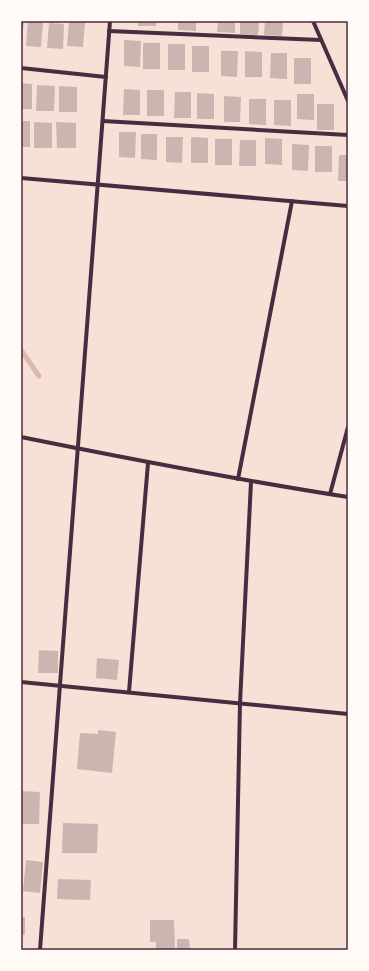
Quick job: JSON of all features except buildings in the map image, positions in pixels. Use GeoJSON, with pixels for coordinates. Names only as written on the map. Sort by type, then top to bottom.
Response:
{"type":"FeatureCollection","features":[{"type":"Feature","properties":{"kind":"street"},"geometry":{"type":"LineString","coordinates":[[40,950],[110,21]]}},
{"type":"Feature","properties":{"kind":"street"},"geometry":{"type":"LineString","coordinates":[[313,21],[348,101]]}},
{"type":"Feature","properties":{"kind":"street"},"geometry":{"type":"LineString","coordinates":[[109,31],[321,40]]}},
{"type":"Feature","properties":{"kind":"street"},"geometry":{"type":"LineString","coordinates":[[21,68],[106,77]]}},
{"type":"Feature","properties":{"kind":"street"},"geometry":{"type":"LineString","coordinates":[[103,121],[348,135]]}},
{"type":"Feature","properties":{"kind":"street"},"geometry":{"type":"LineString","coordinates":[[21,178],[348,206]]}},
{"type":"Feature","properties":{"kind":"street"},"geometry":{"type":"LineString","coordinates":[[238,479],[292,201]]}},
{"type":"Feature","properties":{"kind":"street"},"geometry":{"type":"LineString","coordinates":[[330,494],[348,427]]}},
{"type":"Feature","properties":{"kind":"street"},"geometry":{"type":"LineString","coordinates":[[21,437],[251,482],[348,497]]}},
{"type":"Feature","properties":{"kind":"street"},"geometry":{"type":"LineString","coordinates":[[128,692],[148,463]]}},
{"type":"Feature","properties":{"kind":"street"},"geometry":{"type":"LineString","coordinates":[[235,950],[240,703],[251,482]]}},
{"type":"Feature","properties":{"kind":"street"},"geometry":{"type":"LineString","coordinates":[[21,682],[348,714]]}},
{"type":"Feature","properties":{"kind":"waterway"},"geometry":{"type":"LineString","coordinates":[[21,350],[39,376]]}}]}
